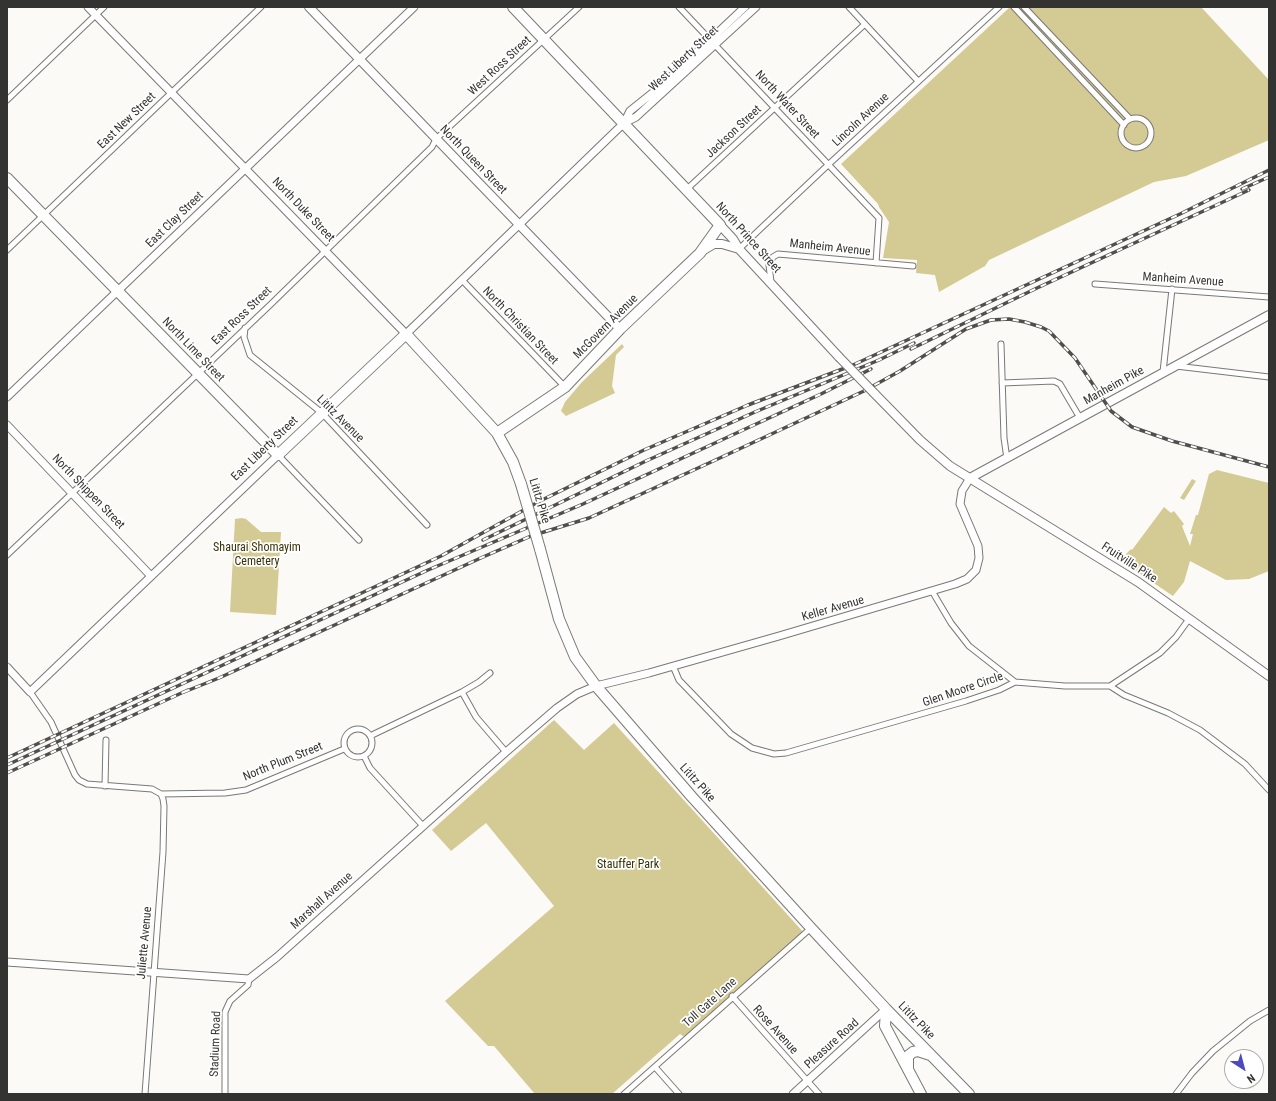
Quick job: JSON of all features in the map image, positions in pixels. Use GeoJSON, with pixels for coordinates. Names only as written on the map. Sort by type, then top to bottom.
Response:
{"type":"FeatureCollection","features":[{"type":"Feature","properties":{"kind":"highway","name":"North Prince Street"},"geometry":{"type":"LineString","coordinates":[[513,7],[720,225]]}},
{"type":"Feature","properties":{"kind":"highway","name":"North Lime Street"},"geometry":{"type":"LineString","coordinates":[[7,178],[278,455]]}},
{"type":"Feature","properties":{"kind":"highway","name":"McGovern Avenue"},"geometry":{"type":"LineString","coordinates":[[497,433],[565,387],[620,329],[700,253],[720,225]]}},
{"type":"Feature","properties":{"kind":"highway","name":"East Liberty Street"},"geometry":{"type":"LineString","coordinates":[[278,455],[406,334]]}},
{"type":"Feature","properties":{"kind":"highway","name":"North Duke Street"},"geometry":{"type":"LineString","coordinates":[[406,334],[497,433]]}},
{"type":"Feature","properties":{"kind":"highway","name":"Lititz Pike"},"geometry":{"type":"LineString","coordinates":[[497,433],[513,462],[521,484],[559,619],[575,657],[596,686],[685,789],[886,1010],[969,1094]]}},
{"type":"Feature","properties":{"kind":"highway"},"geometry":{"type":"LineString","coordinates":[[886,1010],[885,1026],[921,1094]]}},
{"type":"Feature","properties":{"kind":"highway"},"geometry":{"type":"LineString","coordinates":[[908,1070],[908,1056],[913,1052],[923,1052],[932,1056]]}},
{"type":"Feature","properties":{"kind":"main road","name":"North Duke Street"},"geometry":{"type":"LineString","coordinates":[[88,7],[406,334]]}},
{"type":"Feature","properties":{"kind":"main road","name":"North Queen Street"},"geometry":{"type":"LineString","coordinates":[[309,7],[620,329]]}},
{"type":"Feature","properties":{"kind":"main road","name":"East Clay Street"},"geometry":{"type":"LineString","coordinates":[[7,397],[414,7]]}},
{"type":"Feature","properties":{"kind":"main road","name":"West Liberty Street"},"geometry":{"type":"LineString","coordinates":[[519,225],[624,123],[636,117],[713,42],[745,7]]}},
{"type":"Feature","properties":{"kind":"main road","name":"West Liberty Street"},"geometry":{"type":"LineString","coordinates":[[713,42],[756,7]]}},
{"type":"Feature","properties":{"kind":"main road","name":"East Liberty Street"},"geometry":{"type":"LineString","coordinates":[[406,334],[519,225]]}},
{"type":"Feature","properties":{"kind":"main road","name":"North Prince Street"},"geometry":{"type":"LineString","coordinates":[[720,225],[733,239],[739,249],[874,394],[925,445],[950,466],[970,478]]}},
{"type":"Feature","properties":{"kind":"main road"},"geometry":{"type":"LineString","coordinates":[[700,253],[714,244],[722,244],[739,249]]}},
{"type":"Feature","properties":{"kind":"main road","name":"Manheim Pike"},"geometry":{"type":"LineString","coordinates":[[970,478],[1269,315]]}},
{"type":"Feature","properties":{"kind":"main road","name":"North Shippen Street"},"geometry":{"type":"LineString","coordinates":[[7,425],[152,576]]}},
{"type":"Feature","properties":{"kind":"main road","name":"East Liberty Street"},"geometry":{"type":"LineString","coordinates":[[30,692],[278,455]]}},
{"type":"Feature","properties":{"kind":"main road","name":"Keller Avenue"},"geometry":{"type":"LineString","coordinates":[[596,686],[673,666],[932,591],[967,579],[973,574],[978,565],[978,546],[960,504],[962,491],[970,478]]}},
{"type":"Feature","properties":{"kind":"main road","name":"Fruitville Pike"},"geometry":{"type":"LineString","coordinates":[[970,478],[1133,579],[1269,676]]}},
{"type":"Feature","properties":{"kind":"main road","name":"North Plum Street"},"geometry":{"type":"LineString","coordinates":[[7,667],[30,692]]}},
{"type":"Feature","properties":{"kind":"main road","name":"Marshall Avenue"},"geometry":{"type":"LineString","coordinates":[[248,979],[277,957],[506,752],[567,700],[596,686]]}},
{"type":"Feature","properties":{"kind":"main road"},"geometry":{"type":"LineString","coordinates":[[7,962],[248,979]]}},
{"type":"Feature","properties":{"kind":"main road","name":"Pleasure Road"},"geometry":{"type":"LineString","coordinates":[[793,1094],[886,1010]]}},
{"type":"Feature","properties":{"kind":"street"},"geometry":{"type":"LineString","coordinates":[[7,100],[104,7]]}},
{"type":"Feature","properties":{"kind":"street","name":"East New Street"},"geometry":{"type":"LineString","coordinates":[[7,250],[261,7]]}},
{"type":"Feature","properties":{"kind":"street","name":"West Ross Street"},"geometry":{"type":"LineString","coordinates":[[436,139],[579,7]]}},
{"type":"Feature","properties":{"kind":"street","name":"North Water Street"},"geometry":{"type":"LineString","coordinates":[[679,7],[879,218],[876,263]]}},
{"type":"Feature","properties":{"kind":"street"},"geometry":{"type":"LineString","coordinates":[[849,7],[918,81]]}},
{"type":"Feature","properties":{"kind":"street","name":"Lincoln Avenue"},"geometry":{"type":"LineString","coordinates":[[739,249],[828,164],[999,7]]}},
{"type":"Feature","properties":{"kind":"street"},"geometry":{"type":"LineString","coordinates":[[1014,7],[1124,125]]}},
{"type":"Feature","properties":{"kind":"street"},"geometry":{"type":"LineString","coordinates":[[1024,7],[1130,119]]}},
{"type":"Feature","properties":{"kind":"street","name":"Jackson Street"},"geometry":{"type":"LineString","coordinates":[[687,189],[865,24]]}},
{"type":"Feature","properties":{"kind":"street"},"geometry":{"type":"LineString","coordinates":[[1140,118],[1149,126],[1151,133],[1148,142],[1140,147],[1127,144],[1122,133],[1124,125],[1130,119],[1140,118]]}},
{"type":"Feature","properties":{"kind":"street","name":"East Ross Street"},"geometry":{"type":"LineString","coordinates":[[7,555],[432,147],[436,139]]}},
{"type":"Feature","properties":{"kind":"street","name":"Manheim Avenue"},"geometry":{"type":"LineString","coordinates":[[771,283],[769,265],[772,257],[778,254],[913,266]]}},
{"type":"Feature","properties":{"kind":"street","name":"North Christian Street"},"geometry":{"type":"LineString","coordinates":[[462,280],[565,387]]}},
{"type":"Feature","properties":{"kind":"street","name":"Manheim Avenue"},"geometry":{"type":"LineString","coordinates":[[1094,284],[1269,297]]}},
{"type":"Feature","properties":{"kind":"street"},"geometry":{"type":"LineString","coordinates":[[1163,372],[1172,289]]}},
{"type":"Feature","properties":{"kind":"street","name":"Lititz Avenue"},"geometry":{"type":"LineString","coordinates":[[245,328],[244,337],[250,355],[322,413],[427,525]]}},
{"type":"Feature","properties":{"kind":"street"},"geometry":{"type":"LineString","coordinates":[[1001,344],[1004,438],[1007,459]]}},
{"type":"Feature","properties":{"kind":"street"},"geometry":{"type":"LineString","coordinates":[[1175,366],[1269,377]]}},
{"type":"Feature","properties":{"kind":"street"},"geometry":{"type":"LineString","coordinates":[[1002,383],[1054,381],[1060,384],[1080,418]]}},
{"type":"Feature","properties":{"kind":"street","name":"North Lime Street"},"geometry":{"type":"LineString","coordinates":[[278,455],[359,540]]}},
{"type":"Feature","properties":{"kind":"street"},"geometry":{"type":"LineString","coordinates":[[932,591],[951,623],[970,646],[1015,682]]}},
{"type":"Feature","properties":{"kind":"street"},"geometry":{"type":"LineString","coordinates":[[1110,686],[1161,652],[1176,637],[1189,619]]}},
{"type":"Feature","properties":{"kind":"street","name":"Glen Moore Circle"},"geometry":{"type":"LineString","coordinates":[[673,666],[680,680],[731,734],[752,748],[774,754],[786,753],[966,701],[999,690],[1015,682],[1065,686],[1110,686],[1130,697],[1168,712],[1200,730],[1245,764],[1269,790]]}},
{"type":"Feature","properties":{"kind":"street"},"geometry":{"type":"LineString","coordinates":[[370,736],[462,692],[479,682],[490,673]]}},
{"type":"Feature","properties":{"kind":"street","name":"North Plum Street"},"geometry":{"type":"LineString","coordinates":[[30,692],[51,722],[77,778],[88,784],[152,789],[160,794],[225,793],[246,790],[344,748]]}},
{"type":"Feature","properties":{"kind":"street"},"geometry":{"type":"LineString","coordinates":[[462,692],[476,717],[506,752]]}},
{"type":"Feature","properties":{"kind":"street"},"geometry":{"type":"LineString","coordinates":[[362,729],[370,736],[371,748],[364,756],[357,758],[350,756],[344,748],[345,736],[351,730],[362,729]]}},
{"type":"Feature","properties":{"kind":"street"},"geometry":{"type":"LineString","coordinates":[[105,786],[106,740]]}},
{"type":"Feature","properties":{"kind":"street"},"geometry":{"type":"LineString","coordinates":[[364,756],[370,768],[423,826]]}},
{"type":"Feature","properties":{"kind":"street","name":"Juliette Avenue"},"geometry":{"type":"LineString","coordinates":[[145,1094],[163,852],[164,806],[163,799],[160,794]]}},
{"type":"Feature","properties":{"kind":"street","name":"Toll Gate Lane"},"geometry":{"type":"LineString","coordinates":[[624,1094],[732,996],[811,928]]}},
{"type":"Feature","properties":{"kind":"street","name":"Stadium Road"},"geometry":{"type":"LineString","coordinates":[[225,1094],[225,1012],[230,1001],[248,985],[248,979]]}},
{"type":"Feature","properties":{"kind":"street","name":"Rose Avenue"},"geometry":{"type":"LineString","coordinates":[[732,996],[819,1094]]}},
{"type":"Feature","properties":{"kind":"street"},"geometry":{"type":"LineString","coordinates":[[1176,1094],[1192,1073],[1213,1051],[1250,1021],[1269,1010]]}},
{"type":"Feature","properties":{"kind":"street"},"geometry":{"type":"LineString","coordinates":[[655,1067],[679,1094]]}},
{"type":"Feature","properties":{"kind":"green space"},"geometry":{"type":"Polygon","coordinates":[[[1010,7],[1201,7],[1269,80],[1269,140],[1186,176],[1154,182],[989,260],[985,266],[939,292],[935,275],[916,273],[917,260],[883,258],[889,222],[878,204],[841,164],[1010,7]]]}},
{"type":"Feature","properties":{"kind":"green space"},"geometry":{"type":"Polygon","coordinates":[[[622,344],[624,347],[616,355],[612,386],[615,393],[566,416],[561,411],[565,402],[582,382],[622,344]]]}},
{"type":"Feature","properties":{"kind":"green space"},"geometry":{"type":"Polygon","coordinates":[[[1217,470],[1269,483],[1269,571],[1249,579],[1226,580],[1190,561],[1184,582],[1173,596],[1130,567],[1133,564],[1128,559],[1126,554],[1131,549],[1132,550],[1164,507],[1171,513],[1174,511],[1184,524],[1182,526],[1190,546],[1193,534],[1190,534],[1196,515],[1198,515],[1209,474],[1217,470]]]}},
{"type":"Feature","properties":{"kind":"green space"},"geometry":{"type":"Polygon","coordinates":[[[1192,479],[1196,481],[1184,500],[1180,498],[1192,479]]]}},
{"type":"Feature","properties":{"kind":"green space","name":"Shaurai Shomayim Cemetery"},"geometry":{"type":"Polygon","coordinates":[[[235,519],[246,519],[261,532],[281,532],[276,615],[230,612],[235,519]]]}},
{"type":"Feature","properties":{"kind":"green space","name":"Stauffer Park"},"geometry":{"type":"Polygon","coordinates":[[[554,720],[584,750],[614,723],[805,934],[686,1038],[680,1034],[612,1094],[535,1094],[494,1046],[488,1046],[445,1001],[554,906],[486,823],[451,851],[432,830],[554,720]]]}},
{"type":"Feature","properties":{"kind":"railway"},"geometry":{"type":"LineString","coordinates":[[7,758],[441,556],[540,501],[644,450],[748,405],[853,365],[1180,214],[1269,170]]}},
{"type":"Feature","properties":{"kind":"railway"},"geometry":{"type":"LineString","coordinates":[[1242,189],[1269,177]]}},
{"type":"Feature","properties":{"kind":"railway"},"geometry":{"type":"LineString","coordinates":[[911,349],[1037,288],[1249,190]]}},
{"type":"Feature","properties":{"kind":"railway"},"geometry":{"type":"LineString","coordinates":[[184,692],[219,678],[531,536],[589,518],[722,457],[864,391],[900,371],[966,329],[991,320],[1009,319],[1025,322],[1049,331],[1075,358],[1111,411],[1132,427],[1172,441],[1269,467]]}},
{"type":"Feature","properties":{"kind":"railway"},"geometry":{"type":"LineString","coordinates":[[483,540],[646,461],[755,412],[879,360],[914,343]]}},
{"type":"Feature","properties":{"kind":"railway"},"geometry":{"type":"LineString","coordinates":[[7,765],[428,570],[583,504],[821,394],[871,369]]}},
{"type":"Feature","properties":{"kind":"railway"},"geometry":{"type":"LineString","coordinates":[[7,773],[188,690]]}}]}
